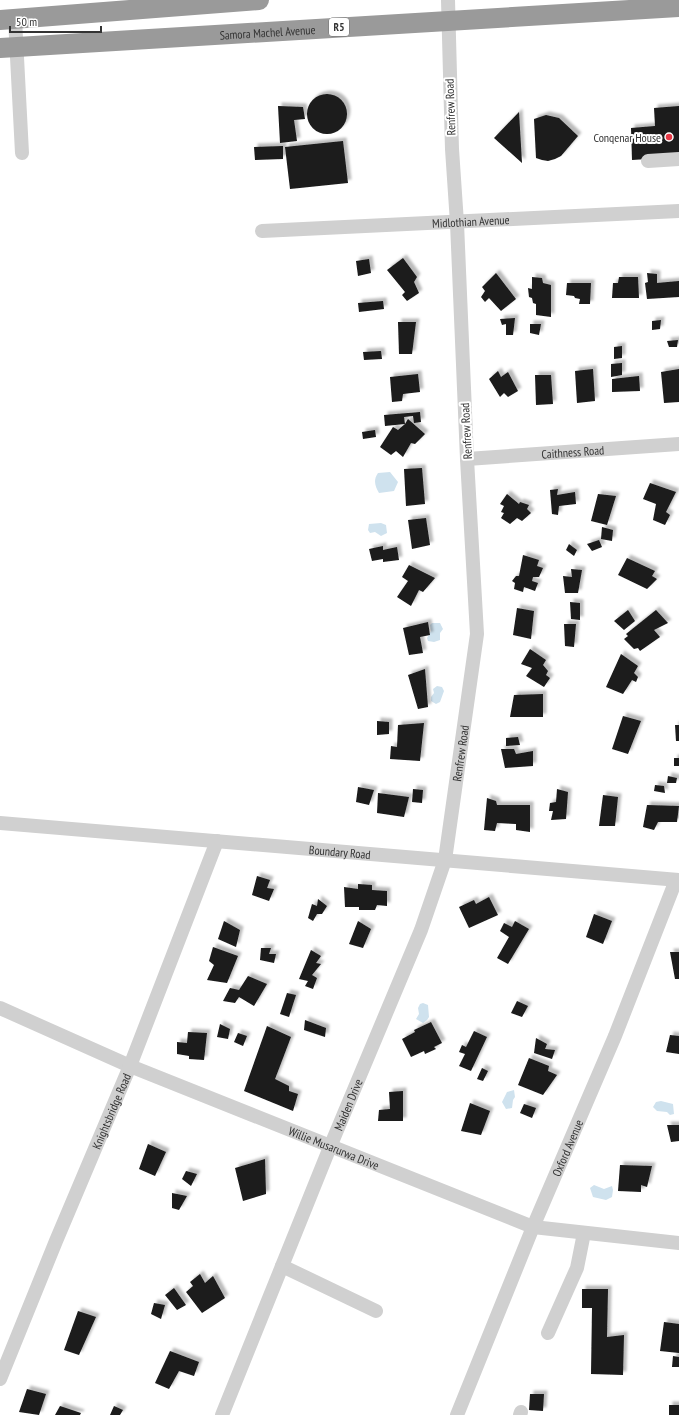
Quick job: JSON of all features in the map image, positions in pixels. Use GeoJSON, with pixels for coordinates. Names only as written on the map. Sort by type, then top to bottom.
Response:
{"type":"FeatureCollection","features":[{"type":"Feature","properties":{"kind":"highway"},"geometry":{"type":"LineString","coordinates":[[8,19],[259,0]]}},
{"type":"Feature","properties":{"kind":"highway","name":"Samora Machel Avenue"},"geometry":{"type":"LineString","coordinates":[[8,48],[679,7]]}},
{"type":"Feature","properties":{"kind":"street","name":"Renfrew Road"},"geometry":{"type":"LineString","coordinates":[[445,860],[477,634],[452,149],[448,0]]}},
{"type":"Feature","properties":{"kind":"street"},"geometry":{"type":"LineString","coordinates":[[8,19],[8,48],[22,153]]}},
{"type":"Feature","properties":{"kind":"street"},"geometry":{"type":"LineString","coordinates":[[648,161],[679,159]]}},
{"type":"Feature","properties":{"kind":"street","name":"Midlothian Avenue"},"geometry":{"type":"LineString","coordinates":[[262,231],[679,212]]}},
{"type":"Feature","properties":{"kind":"street","name":"Caithness Road"},"geometry":{"type":"LineString","coordinates":[[467,459],[679,444]]}},
{"type":"Feature","properties":{"kind":"street","name":"Boundary Road"},"geometry":{"type":"LineString","coordinates":[[0,823],[678,880]]}},
{"type":"Feature","properties":{"kind":"street","name":"Knightsbridge Road"},"geometry":{"type":"LineString","coordinates":[[0,1379],[4,1358],[56,1241],[130,1066],[217,841]]}},
{"type":"Feature","properties":{"kind":"street","name":"Maiden Drive"},"geometry":{"type":"LineString","coordinates":[[222,1415],[330,1147],[421,930],[445,860]]}},
{"type":"Feature","properties":{"kind":"street","name":"Oxford Avenue"},"geometry":{"type":"LineString","coordinates":[[457,1415],[534,1227],[615,1036],[678,880]]}},
{"type":"Feature","properties":{"kind":"street","name":"Willie Musarurwa Drive"},"geometry":{"type":"LineString","coordinates":[[0,1008],[130,1066],[330,1147],[534,1227],[679,1243]]}},
{"type":"Feature","properties":{"kind":"street"},"geometry":{"type":"LineString","coordinates":[[548,1333],[577,1268],[584,1233]]}},
{"type":"Feature","properties":{"kind":"street"},"geometry":{"type":"LineString","coordinates":[[282,1266],[376,1311]]}},
{"type":"Feature","properties":{"kind":"water"},"geometry":{"type":"Polygon","coordinates":[[[390,472],[398,482],[394,491],[379,493],[375,483],[376,476],[378,473],[390,472]]]}},
{"type":"Feature","properties":{"kind":"water"},"geometry":{"type":"Polygon","coordinates":[[[381,523],[386,525],[387,533],[381,536],[375,532],[370,533],[368,530],[369,524],[381,523]]]}},
{"type":"Feature","properties":{"kind":"water"},"geometry":{"type":"Polygon","coordinates":[[[432,623],[440,623],[443,629],[440,633],[440,640],[434,642],[428,641],[427,638],[431,631],[430,625],[432,623]]]}},
{"type":"Feature","properties":{"kind":"water"},"geometry":{"type":"Polygon","coordinates":[[[437,686],[442,687],[444,691],[440,702],[436,704],[431,701],[431,697],[434,693],[433,689],[437,686]]]}},
{"type":"Feature","properties":{"kind":"water"},"geometry":{"type":"Polygon","coordinates":[[[423,1003],[428,1005],[429,1017],[423,1023],[416,1019],[419,1014],[418,1008],[420,1004],[423,1003]]]}},
{"type":"Feature","properties":{"kind":"water"},"geometry":{"type":"Polygon","coordinates":[[[514,1090],[515,1097],[512,1108],[506,1109],[502,1102],[507,1092],[514,1090]]]}},
{"type":"Feature","properties":{"kind":"water"},"geometry":{"type":"Polygon","coordinates":[[[661,1101],[673,1104],[674,1114],[670,1115],[667,1112],[657,1111],[653,1107],[656,1102],[661,1101]]]}},
{"type":"Feature","properties":{"kind":"water"},"geometry":{"type":"Polygon","coordinates":[[[594,1185],[604,1189],[612,1186],[612,1197],[606,1200],[593,1197],[590,1188],[594,1185]]]}},
{"type":"Feature","properties":{"kind":"building"},"geometry":{"type":"Polygon","coordinates":[[[327,94],[335,96],[341,100],[345,106],[347,114],[345,122],[341,128],[335,132],[327,134],[319,132],[313,128],[309,122],[307,114],[309,106],[313,100],[319,96],[327,94]]]}},
{"type":"Feature","properties":{"kind":"building"},"geometry":{"type":"Polygon","coordinates":[[[278,106],[303,107],[305,119],[294,120],[297,141],[280,143],[278,106]]]}},
{"type":"Feature","properties":{"kind":"building"},"geometry":{"type":"Polygon","coordinates":[[[679,106],[679,157],[632,160],[631,128],[655,126],[654,108],[679,106]]]}},
{"type":"Feature","properties":{"kind":"building"},"geometry":{"type":"Polygon","coordinates":[[[519,112],[522,163],[494,138],[519,112]]]}},
{"type":"Feature","properties":{"kind":"building"},"geometry":{"type":"Polygon","coordinates":[[[546,115],[559,118],[578,136],[561,156],[548,161],[536,158],[534,119],[546,115]]]}},
{"type":"Feature","properties":{"kind":"building"},"geometry":{"type":"Polygon","coordinates":[[[343,141],[348,183],[290,189],[285,147],[343,141]]]}},
{"type":"Feature","properties":{"kind":"building"},"geometry":{"type":"Polygon","coordinates":[[[283,146],[283,159],[255,160],[254,147],[283,146]]]}},
{"type":"Feature","properties":{"kind":"building"},"geometry":{"type":"Polygon","coordinates":[[[403,258],[417,277],[414,282],[419,293],[407,301],[402,295],[405,292],[387,270],[403,258]]]}},
{"type":"Feature","properties":{"kind":"building"},"geometry":{"type":"Polygon","coordinates":[[[369,259],[371,273],[358,276],[356,261],[369,259]]]}},
{"type":"Feature","properties":{"kind":"building"},"geometry":{"type":"Polygon","coordinates":[[[496,273],[516,299],[501,311],[489,298],[485,302],[481,297],[485,291],[482,287],[496,273]]]}},
{"type":"Feature","properties":{"kind":"building"},"geometry":{"type":"Polygon","coordinates":[[[647,273],[657,274],[657,283],[679,281],[679,297],[647,299],[645,283],[648,282],[647,273]]]}},
{"type":"Feature","properties":{"kind":"building"},"geometry":{"type":"Polygon","coordinates":[[[532,277],[542,278],[543,283],[551,285],[551,317],[536,315],[536,304],[533,303],[532,298],[529,297],[528,288],[532,289],[532,277]]]}},
{"type":"Feature","properties":{"kind":"building"},"geometry":{"type":"Polygon","coordinates":[[[619,277],[638,277],[639,298],[612,298],[613,283],[618,283],[619,277]]]}},
{"type":"Feature","properties":{"kind":"building"},"geometry":{"type":"Polygon","coordinates":[[[567,283],[591,283],[590,304],[579,304],[580,299],[575,298],[574,296],[566,295],[567,283]]]}},
{"type":"Feature","properties":{"kind":"building"},"geometry":{"type":"Polygon","coordinates":[[[383,301],[384,309],[359,312],[358,303],[383,301]]]}},
{"type":"Feature","properties":{"kind":"building"},"geometry":{"type":"Polygon","coordinates":[[[515,318],[513,335],[506,335],[506,324],[502,325],[500,319],[515,318]]]}},
{"type":"Feature","properties":{"kind":"building"},"geometry":{"type":"Polygon","coordinates":[[[661,320],[660,329],[652,330],[652,321],[661,320]]]}},
{"type":"Feature","properties":{"kind":"building"},"geometry":{"type":"Polygon","coordinates":[[[398,322],[416,322],[412,354],[399,354],[398,322]]]}},
{"type":"Feature","properties":{"kind":"building"},"geometry":{"type":"Polygon","coordinates":[[[530,324],[541,324],[539,335],[530,333],[530,324]]]}},
{"type":"Feature","properties":{"kind":"building"},"geometry":{"type":"Polygon","coordinates":[[[678,340],[677,347],[669,347],[667,341],[678,340]]]}},
{"type":"Feature","properties":{"kind":"building"},"geometry":{"type":"Polygon","coordinates":[[[622,346],[622,358],[614,359],[614,347],[622,346]]]}},
{"type":"Feature","properties":{"kind":"building"},"geometry":{"type":"Polygon","coordinates":[[[381,351],[382,359],[364,360],[363,352],[381,351]]]}},
{"type":"Feature","properties":{"kind":"building"},"geometry":{"type":"Polygon","coordinates":[[[622,363],[622,375],[611,377],[611,364],[622,363]]]}},
{"type":"Feature","properties":{"kind":"building"},"geometry":{"type":"Polygon","coordinates":[[[593,369],[595,401],[577,403],[575,371],[593,369]]]}},
{"type":"Feature","properties":{"kind":"building"},"geometry":{"type":"Polygon","coordinates":[[[679,369],[679,402],[664,403],[661,372],[679,369]]]}},
{"type":"Feature","properties":{"kind":"building"},"geometry":{"type":"Polygon","coordinates":[[[498,371],[501,377],[508,372],[518,391],[508,397],[504,393],[500,397],[489,379],[498,371]]]}},
{"type":"Feature","properties":{"kind":"building"},"geometry":{"type":"Polygon","coordinates":[[[418,374],[420,392],[403,394],[402,401],[392,402],[390,377],[418,374]]]}},
{"type":"Feature","properties":{"kind":"building"},"geometry":{"type":"Polygon","coordinates":[[[535,375],[551,375],[553,404],[536,405],[535,375]]]}},
{"type":"Feature","properties":{"kind":"building"},"geometry":{"type":"Polygon","coordinates":[[[639,376],[640,391],[612,392],[612,379],[639,376]]]}},
{"type":"Feature","properties":{"kind":"building"},"geometry":{"type":"Polygon","coordinates":[[[420,412],[421,422],[414,423],[413,416],[404,417],[405,424],[385,426],[384,415],[420,412]]]}},
{"type":"Feature","properties":{"kind":"building"},"geometry":{"type":"Polygon","coordinates":[[[408,419],[425,434],[415,444],[411,443],[403,457],[396,451],[391,455],[380,447],[393,427],[398,430],[408,419]]]}},
{"type":"Feature","properties":{"kind":"building"},"geometry":{"type":"Polygon","coordinates":[[[375,430],[376,437],[363,439],[362,432],[375,430]]]}},
{"type":"Feature","properties":{"kind":"building"},"geometry":{"type":"Polygon","coordinates":[[[422,468],[425,504],[406,506],[404,469],[422,468]]]}},
{"type":"Feature","properties":{"kind":"building"},"geometry":{"type":"Polygon","coordinates":[[[650,483],[676,492],[666,512],[670,515],[665,525],[653,520],[656,504],[643,499],[650,483]]]}},
{"type":"Feature","properties":{"kind":"building"},"geometry":{"type":"Polygon","coordinates":[[[558,489],[557,495],[575,492],[576,504],[559,506],[558,515],[552,514],[550,490],[558,489]]]}},
{"type":"Feature","properties":{"kind":"building"},"geometry":{"type":"Polygon","coordinates":[[[507,494],[519,504],[520,502],[529,505],[527,509],[531,513],[522,521],[517,518],[510,524],[501,518],[504,513],[501,512],[504,506],[500,504],[507,494]]]}},
{"type":"Feature","properties":{"kind":"building"},"geometry":{"type":"Polygon","coordinates":[[[598,494],[616,496],[607,525],[591,521],[598,494]]]}},
{"type":"Feature","properties":{"kind":"building"},"geometry":{"type":"Polygon","coordinates":[[[426,518],[430,545],[412,549],[408,520],[426,518]]]}},
{"type":"Feature","properties":{"kind":"building"},"geometry":{"type":"Polygon","coordinates":[[[602,527],[613,530],[612,541],[601,539],[602,527]]]}},
{"type":"Feature","properties":{"kind":"building"},"geometry":{"type":"Polygon","coordinates":[[[599,540],[602,547],[592,551],[587,544],[599,540]]]}},
{"type":"Feature","properties":{"kind":"building"},"geometry":{"type":"Polygon","coordinates":[[[569,544],[577,550],[574,556],[566,550],[569,544]]]}},
{"type":"Feature","properties":{"kind":"building"},"geometry":{"type":"Polygon","coordinates":[[[383,546],[383,550],[397,547],[399,560],[383,562],[383,559],[372,561],[369,549],[383,546]]]}},
{"type":"Feature","properties":{"kind":"building"},"geometry":{"type":"Polygon","coordinates":[[[523,555],[539,560],[537,566],[543,568],[539,577],[533,577],[532,581],[538,583],[535,591],[524,587],[523,592],[514,589],[515,583],[512,581],[516,576],[519,576],[523,555]]]}},
{"type":"Feature","properties":{"kind":"building"},"geometry":{"type":"Polygon","coordinates":[[[627,558],[655,571],[652,576],[657,579],[647,589],[618,575],[627,558]]]}},
{"type":"Feature","properties":{"kind":"building"},"geometry":{"type":"Polygon","coordinates":[[[409,565],[435,578],[423,592],[419,590],[411,606],[397,597],[408,581],[402,577],[409,565]]]}},
{"type":"Feature","properties":{"kind":"building"},"geometry":{"type":"Polygon","coordinates":[[[571,569],[582,570],[578,593],[565,593],[563,576],[572,577],[571,569]]]}},
{"type":"Feature","properties":{"kind":"building"},"geometry":{"type":"Polygon","coordinates":[[[570,602],[580,603],[580,620],[571,619],[570,602]]]}},
{"type":"Feature","properties":{"kind":"building"},"geometry":{"type":"Polygon","coordinates":[[[517,608],[534,611],[531,639],[513,635],[517,608]]]}},
{"type":"Feature","properties":{"kind":"building"},"geometry":{"type":"Polygon","coordinates":[[[628,610],[635,621],[624,630],[614,621],[628,610]]]}},
{"type":"Feature","properties":{"kind":"building"},"geometry":{"type":"Polygon","coordinates":[[[656,610],[668,623],[654,630],[660,637],[640,651],[638,648],[634,649],[624,639],[628,636],[626,634],[656,610]]]}},
{"type":"Feature","properties":{"kind":"building"},"geometry":{"type":"Polygon","coordinates":[[[428,622],[430,635],[420,637],[423,653],[409,655],[403,628],[428,622]]]}},
{"type":"Feature","properties":{"kind":"building"},"geometry":{"type":"Polygon","coordinates":[[[564,624],[576,624],[574,647],[565,646],[564,624]]]}},
{"type":"Feature","properties":{"kind":"building"},"geometry":{"type":"Polygon","coordinates":[[[530,649],[546,660],[543,665],[548,671],[546,675],[550,678],[544,687],[526,676],[532,668],[521,664],[530,649]]]}},
{"type":"Feature","properties":{"kind":"building"},"geometry":{"type":"Polygon","coordinates":[[[621,654],[638,666],[634,673],[638,677],[636,682],[632,680],[623,694],[606,687],[621,654]]]}},
{"type":"Feature","properties":{"kind":"building"},"geometry":{"type":"Polygon","coordinates":[[[425,669],[428,707],[418,709],[408,675],[425,669]]]}},
{"type":"Feature","properties":{"kind":"building"},"geometry":{"type":"Polygon","coordinates":[[[543,694],[543,717],[510,717],[514,695],[543,694]]]}},
{"type":"Feature","properties":{"kind":"building"},"geometry":{"type":"Polygon","coordinates":[[[623,716],[641,721],[628,754],[612,749],[623,716]]]}},
{"type":"Feature","properties":{"kind":"building"},"geometry":{"type":"Polygon","coordinates":[[[377,721],[389,722],[389,734],[377,735],[377,721]]]}},
{"type":"Feature","properties":{"kind":"building"},"geometry":{"type":"Polygon","coordinates":[[[424,723],[420,761],[390,759],[391,746],[397,747],[398,725],[424,723]]]}},
{"type":"Feature","properties":{"kind":"building"},"geometry":{"type":"Polygon","coordinates":[[[675,725],[679,725],[679,741],[676,741],[675,725]]]}},
{"type":"Feature","properties":{"kind":"building"},"geometry":{"type":"Polygon","coordinates":[[[518,737],[520,745],[506,746],[506,738],[518,737]]]}},
{"type":"Feature","properties":{"kind":"building"},"geometry":{"type":"Polygon","coordinates":[[[501,749],[514,749],[516,754],[533,751],[533,766],[505,768],[501,749]]]}},
{"type":"Feature","properties":{"kind":"building"},"geometry":{"type":"Polygon","coordinates":[[[674,758],[679,758],[679,766],[674,766],[674,758]]]}},
{"type":"Feature","properties":{"kind":"building"},"geometry":{"type":"Polygon","coordinates":[[[668,776],[677,778],[676,783],[667,783],[668,776]]]}},
{"type":"Feature","properties":{"kind":"building"},"geometry":{"type":"Polygon","coordinates":[[[655,785],[664,786],[665,793],[654,791],[655,785]]]}},
{"type":"Feature","properties":{"kind":"building"},"geometry":{"type":"Polygon","coordinates":[[[358,787],[374,790],[369,805],[356,802],[358,787]]]}},
{"type":"Feature","properties":{"kind":"building"},"geometry":{"type":"Polygon","coordinates":[[[413,789],[423,790],[422,803],[412,802],[413,789]]]}},
{"type":"Feature","properties":{"kind":"building"},"geometry":{"type":"Polygon","coordinates":[[[557,789],[568,792],[566,819],[551,820],[553,811],[549,811],[550,803],[556,802],[557,789]]]}},
{"type":"Feature","properties":{"kind":"building"},"geometry":{"type":"Polygon","coordinates":[[[378,793],[409,797],[404,817],[377,813],[378,793]]]}},
{"type":"Feature","properties":{"kind":"building"},"geometry":{"type":"Polygon","coordinates":[[[603,795],[618,797],[615,826],[599,826],[603,795]]]}},
{"type":"Feature","properties":{"kind":"building"},"geometry":{"type":"Polygon","coordinates":[[[487,798],[496,801],[497,805],[530,805],[530,832],[516,830],[516,824],[497,823],[495,831],[484,830],[487,798]]]}},
{"type":"Feature","properties":{"kind":"building"},"geometry":{"type":"Polygon","coordinates":[[[647,805],[679,806],[677,822],[658,822],[654,830],[643,827],[647,805]]]}},
{"type":"Feature","properties":{"kind":"building"},"geometry":{"type":"Polygon","coordinates":[[[257,876],[270,880],[267,888],[274,889],[269,901],[252,895],[257,876]]]}},
{"type":"Feature","properties":{"kind":"building"},"geometry":{"type":"Polygon","coordinates":[[[358,884],[372,885],[372,890],[387,891],[387,906],[377,905],[375,910],[359,910],[359,907],[345,907],[344,887],[358,889],[358,884]]]}},
{"type":"Feature","properties":{"kind":"building"},"geometry":{"type":"Polygon","coordinates":[[[489,897],[498,915],[469,928],[459,907],[474,900],[476,904],[489,897]]]}},
{"type":"Feature","properties":{"kind":"building"},"geometry":{"type":"Polygon","coordinates":[[[318,899],[327,906],[322,914],[317,914],[313,921],[308,918],[312,904],[317,906],[318,899]]]}},
{"type":"Feature","properties":{"kind":"building"},"geometry":{"type":"Polygon","coordinates":[[[594,914],[612,921],[603,944],[586,937],[594,914]]]}},
{"type":"Feature","properties":{"kind":"building"},"geometry":{"type":"Polygon","coordinates":[[[224,921],[240,930],[236,947],[218,939],[224,921]]]}},
{"type":"Feature","properties":{"kind":"building"},"geometry":{"type":"Polygon","coordinates":[[[358,921],[371,929],[363,948],[349,944],[358,921]]]}},
{"type":"Feature","properties":{"kind":"building"},"geometry":{"type":"Polygon","coordinates":[[[515,921],[529,929],[508,964],[497,958],[509,937],[500,931],[504,923],[512,927],[515,921]]]}},
{"type":"Feature","properties":{"kind":"building"},"geometry":{"type":"Polygon","coordinates":[[[213,947],[238,956],[227,983],[207,980],[214,965],[209,961],[213,947]]]}},
{"type":"Feature","properties":{"kind":"building"},"geometry":{"type":"Polygon","coordinates":[[[261,948],[271,948],[269,954],[276,954],[274,963],[260,960],[261,948]]]}},
{"type":"Feature","properties":{"kind":"building"},"geometry":{"type":"Polygon","coordinates":[[[311,950],[321,956],[316,963],[321,964],[312,975],[317,978],[313,989],[305,986],[308,981],[299,979],[311,950]]]}},
{"type":"Feature","properties":{"kind":"building"},"geometry":{"type":"Polygon","coordinates":[[[670,952],[679,952],[679,979],[675,979],[670,952]]]}},
{"type":"Feature","properties":{"kind":"building"},"geometry":{"type":"Polygon","coordinates":[[[248,976],[267,984],[254,1006],[239,997],[235,1003],[223,1001],[230,988],[239,990],[248,976]]]}},
{"type":"Feature","properties":{"kind":"building"},"geometry":{"type":"Polygon","coordinates":[[[287,993],[296,995],[289,1017],[280,1014],[287,993]]]}},
{"type":"Feature","properties":{"kind":"building"},"geometry":{"type":"Polygon","coordinates":[[[517,1001],[528,1006],[522,1017],[511,1013],[517,1001]]]}},
{"type":"Feature","properties":{"kind":"building"},"geometry":{"type":"Polygon","coordinates":[[[305,1020],[326,1028],[325,1037],[304,1030],[305,1020]]]}},
{"type":"Feature","properties":{"kind":"building"},"geometry":{"type":"Polygon","coordinates":[[[431,1022],[442,1043],[434,1047],[436,1049],[425,1054],[424,1051],[411,1057],[402,1039],[415,1032],[414,1030],[431,1022]]]}},
{"type":"Feature","properties":{"kind":"building"},"geometry":{"type":"Polygon","coordinates":[[[220,1024],[230,1029],[228,1039],[217,1037],[220,1024]]]}},
{"type":"Feature","properties":{"kind":"building"},"geometry":{"type":"Polygon","coordinates":[[[267,1026],[291,1037],[275,1079],[289,1086],[289,1091],[298,1094],[293,1111],[244,1091],[267,1026]]]}},
{"type":"Feature","properties":{"kind":"building"},"geometry":{"type":"Polygon","coordinates":[[[474,1031],[487,1037],[471,1071],[459,1066],[465,1054],[459,1052],[462,1045],[466,1047],[474,1031]]]}},
{"type":"Feature","properties":{"kind":"building"},"geometry":{"type":"Polygon","coordinates":[[[188,1032],[207,1033],[204,1060],[189,1059],[189,1056],[177,1054],[177,1042],[187,1043],[188,1032]]]}},
{"type":"Feature","properties":{"kind":"building"},"geometry":{"type":"Polygon","coordinates":[[[238,1033],[247,1036],[243,1046],[234,1042],[238,1033]]]}},
{"type":"Feature","properties":{"kind":"building"},"geometry":{"type":"Polygon","coordinates":[[[670,1035],[679,1036],[679,1054],[666,1052],[670,1035]]]}},
{"type":"Feature","properties":{"kind":"building"},"geometry":{"type":"Polygon","coordinates":[[[536,1038],[547,1044],[545,1049],[555,1050],[552,1059],[534,1053],[536,1038]]]}},
{"type":"Feature","properties":{"kind":"building"},"geometry":{"type":"Polygon","coordinates":[[[529,1058],[549,1066],[548,1071],[557,1075],[543,1095],[518,1085],[529,1058]]]}},
{"type":"Feature","properties":{"kind":"building"},"geometry":{"type":"Polygon","coordinates":[[[482,1068],[488,1071],[483,1081],[477,1079],[482,1068]]]}},
{"type":"Feature","properties":{"kind":"building"},"geometry":{"type":"Polygon","coordinates":[[[403,1091],[403,1121],[378,1121],[379,1110],[390,1109],[389,1092],[403,1091]]]}},
{"type":"Feature","properties":{"kind":"building"},"geometry":{"type":"Polygon","coordinates":[[[470,1103],[490,1111],[481,1135],[461,1131],[470,1103]]]}},
{"type":"Feature","properties":{"kind":"building"},"geometry":{"type":"Polygon","coordinates":[[[524,1104],[536,1108],[532,1118],[520,1113],[524,1104]]]}},
{"type":"Feature","properties":{"kind":"building"},"geometry":{"type":"Polygon","coordinates":[[[667,1125],[679,1125],[679,1141],[671,1142],[667,1125]]]}},
{"type":"Feature","properties":{"kind":"building"},"geometry":{"type":"Polygon","coordinates":[[[148,1144],[166,1152],[155,1176],[139,1169],[148,1144]]]}},
{"type":"Feature","properties":{"kind":"building"},"geometry":{"type":"Polygon","coordinates":[[[265,1159],[266,1194],[243,1201],[235,1168],[265,1159]]]}},
{"type":"Feature","properties":{"kind":"building"},"geometry":{"type":"Polygon","coordinates":[[[620,1165],[652,1166],[647,1187],[641,1185],[641,1192],[618,1191],[620,1165]]]}},
{"type":"Feature","properties":{"kind":"building"},"geometry":{"type":"Polygon","coordinates":[[[186,1171],[197,1174],[191,1186],[182,1179],[186,1171]]]}},
{"type":"Feature","properties":{"kind":"building"},"geometry":{"type":"Polygon","coordinates":[[[172,1193],[187,1196],[179,1210],[172,1208],[172,1193]]]}},
{"type":"Feature","properties":{"kind":"building"},"geometry":{"type":"Polygon","coordinates":[[[200,1274],[205,1283],[213,1276],[225,1298],[202,1313],[186,1292],[193,1286],[190,1282],[200,1274]]]}},
{"type":"Feature","properties":{"kind":"building"},"geometry":{"type":"Polygon","coordinates":[[[174,1288],[186,1305],[177,1310],[165,1295],[174,1288]]]}},
{"type":"Feature","properties":{"kind":"building"},"geometry":{"type":"Polygon","coordinates":[[[582,1289],[608,1289],[607,1337],[624,1335],[623,1375],[591,1374],[592,1308],[582,1308],[582,1289]]]}},
{"type":"Feature","properties":{"kind":"building"},"geometry":{"type":"Polygon","coordinates":[[[154,1303],[165,1305],[161,1319],[151,1314],[154,1303]]]}},
{"type":"Feature","properties":{"kind":"building"},"geometry":{"type":"Polygon","coordinates":[[[78,1311],[96,1317],[79,1355],[64,1350],[78,1311]]]}},
{"type":"Feature","properties":{"kind":"building"},"geometry":{"type":"Polygon","coordinates":[[[664,1322],[679,1324],[679,1353],[660,1351],[664,1322]]]}},
{"type":"Feature","properties":{"kind":"building"},"geometry":{"type":"Polygon","coordinates":[[[170,1351],[199,1362],[194,1376],[179,1371],[169,1389],[155,1383],[170,1351]]]}},
{"type":"Feature","properties":{"kind":"building"},"geometry":{"type":"Polygon","coordinates":[[[673,1356],[679,1357],[679,1367],[672,1367],[673,1356]]]}},
{"type":"Feature","properties":{"kind":"building"},"geometry":{"type":"Polygon","coordinates":[[[27,1389],[46,1394],[39,1415],[19,1412],[27,1389]]]}},
{"type":"Feature","properties":{"kind":"building"},"geometry":{"type":"Polygon","coordinates":[[[530,1394],[544,1394],[543,1411],[529,1410],[530,1394]]]}},
{"type":"Feature","properties":{"kind":"building"},"geometry":{"type":"Polygon","coordinates":[[[669,1405],[679,1405],[679,1415],[669,1415],[669,1405]]]}},
{"type":"Feature","properties":{"kind":"building"},"geometry":{"type":"Polygon","coordinates":[[[60,1406],[81,1413],[80,1415],[55,1415],[60,1406]]]}},
{"type":"Feature","properties":{"kind":"building"},"geometry":{"type":"Polygon","coordinates":[[[114,1406],[123,1410],[120,1415],[110,1415],[114,1406]]]}},
{"type":"Feature","properties":{"kind":"place","name":"Conqenar House"},"geometry":{"type":"Point","coordinates":[669,137]}}]}
